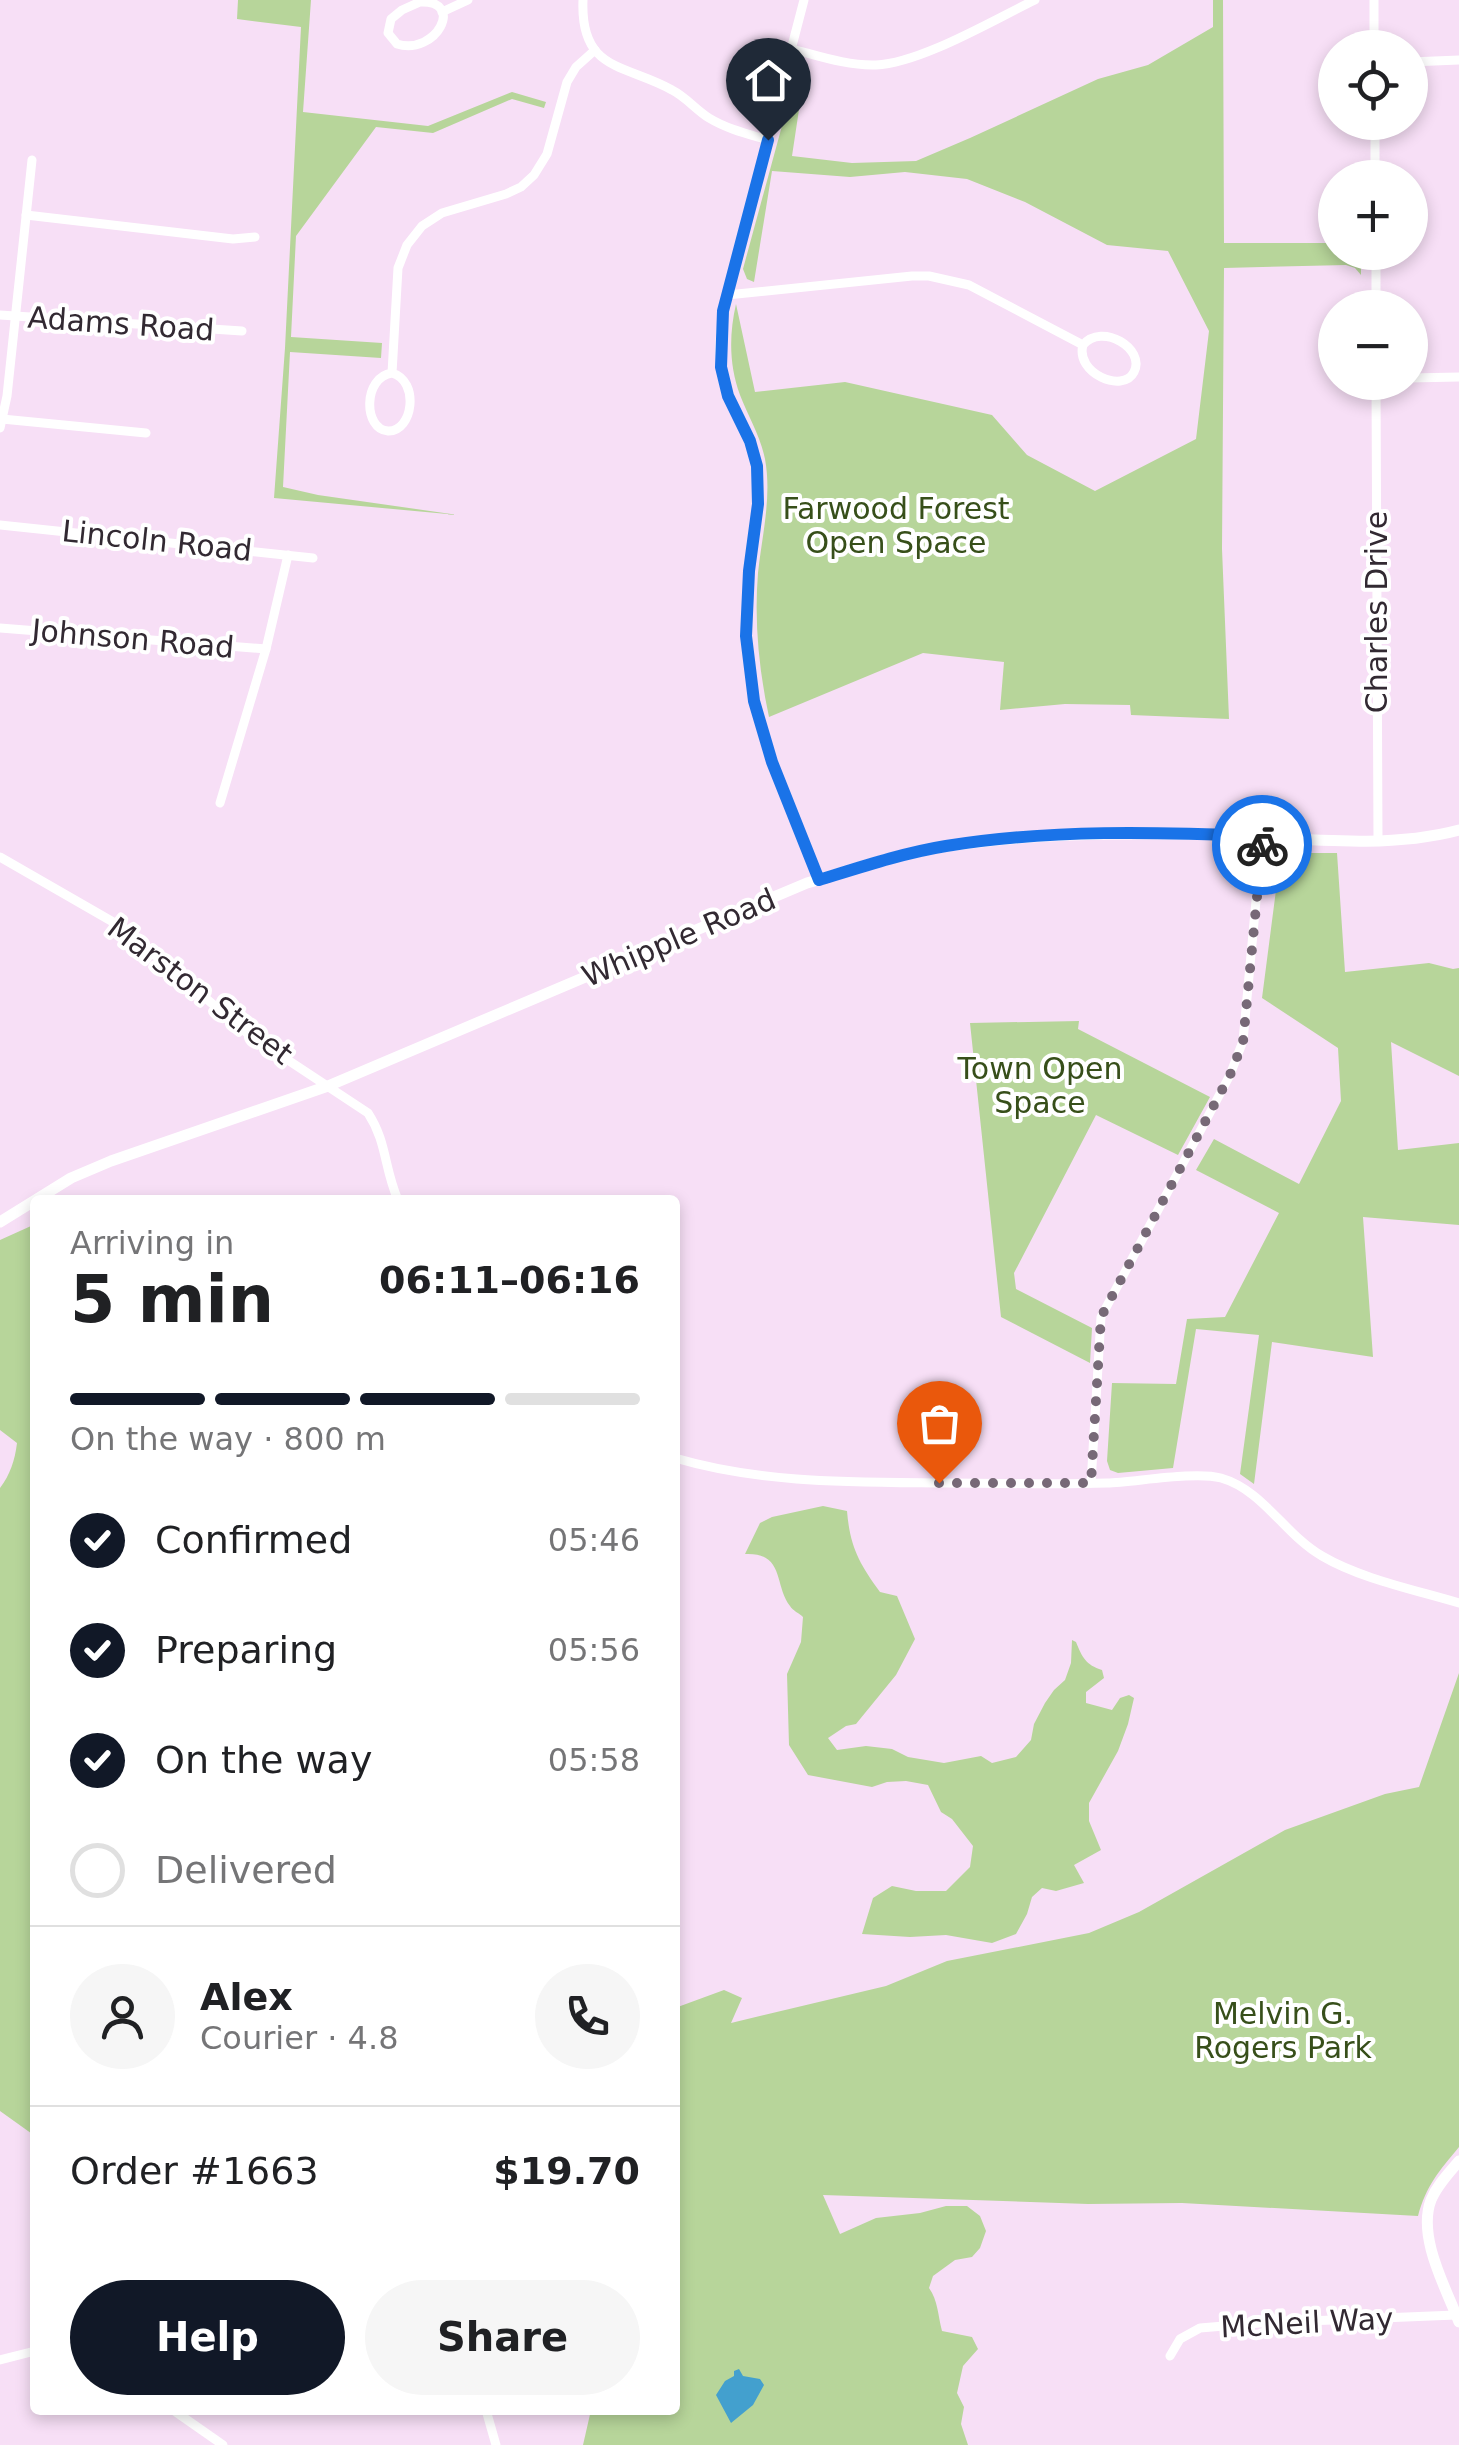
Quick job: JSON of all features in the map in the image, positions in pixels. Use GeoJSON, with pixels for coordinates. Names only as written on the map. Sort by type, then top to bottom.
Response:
{"type":"FeatureCollection","features":[{"type":"Feature","properties":{"kind":"main road","name":"Whipple Road"},"geometry":{"type":"LineString","coordinates":[[44,1195],[111,1161],[328,1086],[819,880],[945,846],[1047,835],[1194,834],[1378,841],[1420,839],[1459,830]]}},
{"type":"Feature","properties":{"kind":"main road","name":"Whipple Road"},"geometry":{"type":"LineString","coordinates":[[0,1222],[30,1203]]}},
{"type":"Feature","properties":{"kind":"main road"},"geometry":{"type":"LineString","coordinates":[[1458,2319],[1428,2242],[1427,2226],[1432,2198],[1459,2161]]}},
{"type":"Feature","properties":{"kind":"street"},"geometry":{"type":"LineString","coordinates":[[442,12],[468,0]]}},
{"type":"Feature","properties":{"kind":"street"},"geometry":{"type":"LineString","coordinates":[[582,0],[584,25],[595,50],[606,61],[679,94],[716,122],[768,140]]}},
{"type":"Feature","properties":{"kind":"street"},"geometry":{"type":"LineString","coordinates":[[804,0],[727,295],[721,327],[721,367],[728,396],[750,441],[758,478],[746,636],[754,701],[772,762],[819,880]]}},
{"type":"Feature","properties":{"kind":"street"},"geometry":{"type":"LineString","coordinates":[[792,49],[862,64],[897,62],[1034,0]]}},
{"type":"Feature","properties":{"kind":"street"},"geometry":{"type":"LineString","coordinates":[[1374,0],[1374,30]]}},
{"type":"Feature","properties":{"kind":"street"},"geometry":{"type":"LineString","coordinates":[[428,2],[442,12],[441,30],[424,42],[404,47],[390,36],[391,19],[408,6],[428,2]]}},
{"type":"Feature","properties":{"kind":"street"},"geometry":{"type":"LineString","coordinates":[[392,373],[398,268],[407,245],[422,226],[442,212],[506,194],[534,175],[547,154],[567,82],[576,67],[595,50]]}},
{"type":"Feature","properties":{"kind":"street"},"geometry":{"type":"LineString","coordinates":[[1428,61],[1459,60]]}},
{"type":"Feature","properties":{"kind":"street"},"geometry":{"type":"LineString","coordinates":[[32,160],[1,424],[146,433]]}},
{"type":"Feature","properties":{"kind":"street"},"geometry":{"type":"LineString","coordinates":[[26,215],[233,239],[255,237]]}},
{"type":"Feature","properties":{"kind":"street"},"geometry":{"type":"LineString","coordinates":[[727,295],[930,276],[969,285],[1083,345]]}},
{"type":"Feature","properties":{"kind":"street","name":"Adams Road"},"geometry":{"type":"LineString","coordinates":[[0,316],[242,331]]}},
{"type":"Feature","properties":{"kind":"street"},"geometry":{"type":"LineString","coordinates":[[1098,335],[1118,341],[1134,354],[1137,364],[1133,375],[1116,381],[1094,372],[1082,359],[1083,345],[1098,335]]}},
{"type":"Feature","properties":{"kind":"street"},"geometry":{"type":"LineString","coordinates":[[392,373],[406,383],[409,404],[404,424],[388,431],[375,425],[370,401],[376,381],[392,373]]}},
{"type":"Feature","properties":{"kind":"street"},"geometry":{"type":"LineString","coordinates":[[1428,378],[1459,378]]}},
{"type":"Feature","properties":{"kind":"street","name":"Charles Drive"},"geometry":{"type":"LineString","coordinates":[[1376,400],[1378,841]]}},
{"type":"Feature","properties":{"kind":"street","name":"Lincoln Road"},"geometry":{"type":"LineString","coordinates":[[0,525],[313,558]]}},
{"type":"Feature","properties":{"kind":"street"},"geometry":{"type":"LineString","coordinates":[[220,803],[266,649],[288,555]]}},
{"type":"Feature","properties":{"kind":"street","name":"Johnson Road"},"geometry":{"type":"LineString","coordinates":[[0,628],[266,649]]}},
{"type":"Feature","properties":{"kind":"street"},"geometry":{"type":"LineString","coordinates":[[1091,1483],[1101,1317],[1230,1075],[1243,1042],[1262,836]]}},
{"type":"Feature","properties":{"kind":"street","name":"Marston Street"},"geometry":{"type":"LineString","coordinates":[[0,857],[120,926],[247,1034],[368,1113],[380,1131],[396,1195]]}},
{"type":"Feature","properties":{"kind":"street"},"geometry":{"type":"LineString","coordinates":[[680,1459],[743,1473],[824,1482],[1091,1483],[1218,1477],[1243,1488],[1302,1543],[1324,1557],[1367,1575],[1459,1603]]}},
{"type":"Feature","properties":{"kind":"street","name":"McNeil Way"},"geometry":{"type":"LineString","coordinates":[[1170,2356],[1180,2339],[1200,2328],[1458,2319]]}},
{"type":"Feature","properties":{"kind":"street"},"geometry":{"type":"LineString","coordinates":[[0,2360],[30,2353]]}},
{"type":"Feature","properties":{"kind":"street"},"geometry":{"type":"LineString","coordinates":[[180,2415],[224,2445]]}},
{"type":"Feature","properties":{"kind":"street"},"geometry":{"type":"LineString","coordinates":[[487,2415],[496,2445]]}},
{"type":"Feature","properties":{"kind":"green space"},"geometry":{"type":"Polygon","coordinates":[[[238,0],[311,0],[303,112],[428,126],[512,92],[546,102],[544,108],[512,99],[433,133],[376,127],[296,236],[291,337],[382,343],[381,358],[290,352],[283,487],[458,515],[274,498],[301,27],[237,19],[238,0]]]}},
{"type":"Feature","properties":{"kind":"green space","name":"Farwood Forest Open Space"},"geometry":{"type":"Polygon","coordinates":[[[1213,0],[1223,0],[1224,243],[1318,243],[1318,266],[1224,268],[1222,549],[1229,719],[1131,715],[1130,705],[1065,704],[1000,710],[1004,662],[923,653],[769,717],[760,664],[757,610],[767,473],[734,372],[731,339],[736,304],[755,392],[845,382],[992,415],[1027,455],[1095,491],[1196,439],[1209,331],[1168,251],[1107,245],[1025,202],[967,179],[905,172],[850,177],[772,171],[754,282],[747,279],[743,269],[798,67],[806,63],[792,156],[852,163],[916,161],[1098,79],[1148,65],[1213,27],[1213,0]]]}},
{"type":"Feature","properties":{"kind":"green space"},"geometry":{"type":"Polygon","coordinates":[[[1293,853],[1337,853],[1345,972],[1429,963],[1459,968],[1459,1076],[1391,1042],[1398,1150],[1459,1143],[1459,1225],[1363,1217],[1373,1357],[1272,1342],[1254,1484],[1240,1474],[1259,1335],[1196,1329],[1173,1468],[1118,1473],[1110,1470],[1107,1461],[1112,1383],[1176,1384],[1187,1319],[1225,1317],[1279,1213],[1196,1170],[1214,1139],[1299,1184],[1341,1101],[1338,1048],[1262,998],[1279,867],[1293,853]]]}},
{"type":"Feature","properties":{"kind":"green space","name":"Town Open Space"},"geometry":{"type":"Polygon","coordinates":[[[1079,1021],[1078,1029],[1210,1097],[1178,1155],[1096,1115],[1014,1273],[1016,1289],[1092,1328],[1090,1363],[1001,1317],[970,1023],[1079,1021]]]}},
{"type":"Feature","properties":{"kind":"green space"},"geometry":{"type":"Polygon","coordinates":[[[30,1226],[30,2132],[0,2111],[0,1488],[12,1467],[17,1443],[0,1430],[0,1240],[30,1226]]]}},
{"type":"Feature","properties":{"kind":"green space"},"geometry":{"type":"Polygon","coordinates":[[[823,1506],[847,1511],[850,1535],[861,1563],[880,1592],[897,1596],[915,1639],[896,1675],[856,1724],[828,1738],[837,1750],[866,1746],[892,1749],[908,1757],[944,1763],[981,1756],[992,1763],[1016,1757],[1031,1740],[1045,1703],[1065,1680],[1072,1640],[1088,1663],[1102,1670],[1104,1678],[1086,1692],[1086,1703],[1112,1710],[1120,1698],[1134,1698],[1118,1751],[1089,1803],[1089,1821],[1101,1850],[1074,1865],[1084,1883],[1056,1891],[1042,1888],[1032,1897],[1016,1934],[992,1943],[946,1935],[862,1934],[873,1898],[892,1886],[946,1891],[970,1867],[973,1846],[952,1819],[941,1812],[928,1785],[906,1781],[872,1787],[808,1775],[789,1745],[787,1674],[801,1642],[803,1617],[785,1598],[773,1564],[767,1558],[745,1554],[760,1523],[823,1506]]]}},
{"type":"Feature","properties":{"kind":"green space","name":"Melvin G. Rogers Park"},"geometry":{"type":"Polygon","coordinates":[[[1459,1673],[1459,2147],[1434,2179],[1418,2216],[1182,2203],[1088,2204],[823,2195],[840,2234],[876,2218],[946,2206],[967,2206],[980,2216],[986,2231],[980,2248],[972,2257],[955,2260],[933,2276],[929,2288],[942,2331],[972,2337],[978,2349],[963,2366],[957,2393],[964,2407],[961,2424],[968,2445],[583,2445],[590,2415],[680,2415],[680,2006],[724,1990],[742,1998],[731,2023],[886,1986],[947,1961],[1089,1933],[1139,1912],[1285,1830],[1385,1794],[1419,1787],[1459,1673]]]}},
{"type":"Feature","properties":{"kind":"water"},"geometry":{"type":"Polygon","coordinates":[[[739,2369],[743,2376],[760,2379],[764,2385],[753,2405],[731,2423],[716,2395],[739,2369]]]}},
{"type":"Feature","properties":{"kind":"way so far"},"geometry":{"type":"LineString","coordinates":[[939,1483],[1091,1483],[1101,1317],[1230,1075],[1243,1042],[1262,845]]}},
{"type":"Feature","properties":{"kind":"route"},"geometry":{"type":"LineString","coordinates":[[768,140],[723,311],[721,367],[728,396],[750,441],[757,466],[758,504],[746,636],[754,701],[772,762],[819,880],[945,846],[1047,835],[1262,836],[1262,845]]}}]}
